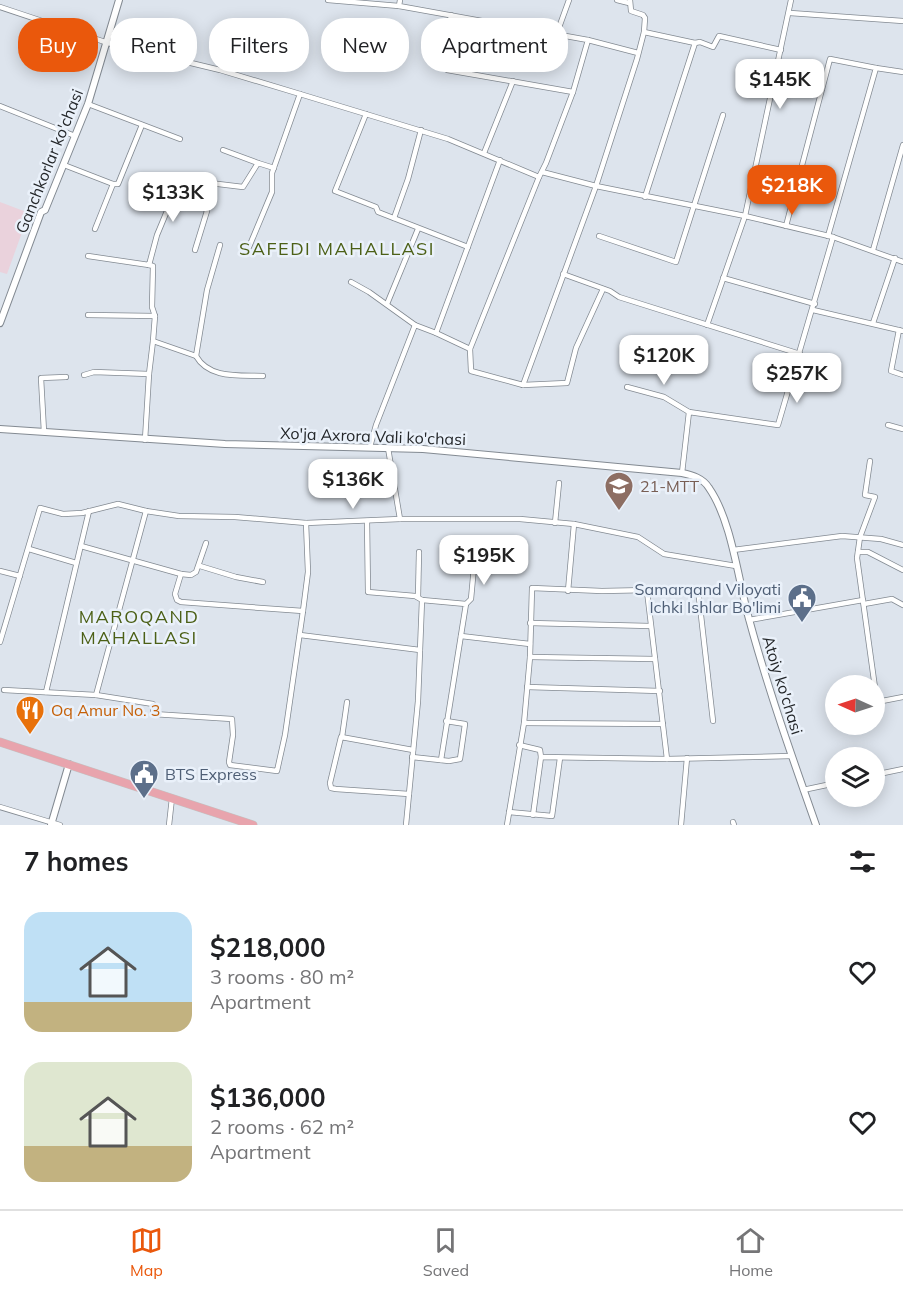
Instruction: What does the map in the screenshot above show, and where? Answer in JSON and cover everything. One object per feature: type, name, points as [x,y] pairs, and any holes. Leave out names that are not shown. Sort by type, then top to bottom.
[{"type":"main road","points":[[0,742],[172,797],[228,821],[253,825]]},
{"type":"street","name":"Ganchkorlar ko'chasi","points":[[0,323],[40,215],[45,210],[88,104],[119,0]]},
{"type":"street","points":[[328,0],[399,3],[469,18]]},
{"type":"street","points":[[562,18],[569,0]]},
{"type":"street","points":[[522,385],[597,186],[644,32],[645,16],[631,10],[630,2],[617,0]]},
{"type":"street","points":[[707,325],[745,216],[791,0]]},
{"type":"street","points":[[0,7],[108,43],[220,70],[421,130],[484,153],[539,177]]},
{"type":"street","points":[[790,13],[903,21]]},
{"type":"street","points":[[451,15],[444,68],[447,70],[573,92]]},
{"type":"street","points":[[644,32],[694,43],[700,42],[713,47],[719,36],[781,50]]},
{"type":"street","points":[[568,35],[638,53]]},
{"type":"street","points":[[588,40],[573,92],[470,349],[471,370],[522,385],[567,383],[576,348],[603,289]]},
{"type":"street","points":[[645,197],[694,43]]},
{"type":"street","points":[[786,226],[830,59],[903,72]]},
{"type":"street","points":[[627,387],[664,398],[689,412],[778,425],[814,307],[876,68]]},
{"type":"street","points":[[775,80],[822,89]]},
{"type":"street","points":[[484,153],[513,81]]},
{"type":"street","points":[[249,248],[272,192],[274,168],[300,94]]},
{"type":"street","points":[[88,104],[180,139]]},
{"type":"street","points":[[0,106],[75,136]]},
{"type":"street","points":[[366,114],[335,191],[376,207],[378,212],[418,229],[468,247]]},
{"type":"street","points":[[599,236],[676,261],[723,115]]},
{"type":"street","points":[[63,165],[115,185],[119,181],[142,125]]},
{"type":"street","points":[[394,218],[408,179],[421,130]]},
{"type":"street","points":[[873,250],[903,145]]},
{"type":"street","points":[[223,150],[274,168]]},
{"type":"street","points":[[435,333],[500,160]]},
{"type":"street","points":[[193,203],[210,183],[245,186],[258,163]]},
{"type":"street","points":[[542,172],[831,237],[903,262]]},
{"type":"street","points":[[95,229],[113,184]]},
{"type":"street","points":[[149,265],[170,200],[204,206],[207,211],[195,250]]},
{"type":"street","points":[[387,304],[418,229]]},
{"type":"street","points":[[220,245],[207,290],[196,356],[200,364],[212,371],[224,374],[263,376]]},
{"type":"street","points":[[88,256],[153,266],[152,307],[155,316],[145,440]]},
{"type":"street","points":[[873,323],[895,258]]},
{"type":"street","points":[[563,274],[619,297],[800,354]]},
{"type":"street","points":[[723,278],[814,307],[901,331],[891,371],[903,375]]},
{"type":"street","points":[[351,282],[387,304],[415,325],[470,349]]},
{"type":"street","points":[[88,315],[155,316]]},
{"type":"street","points":[[370,447],[376,425],[415,325]]},
{"type":"street","points":[[153,341],[196,356]]},
{"type":"street","points":[[84,375],[94,372],[149,374]]},
{"type":"street","points":[[44,432],[41,378],[66,377]]},
{"type":"street","points":[[682,473],[689,412]]},
{"type":"street","points":[[888,425],[903,429]]},
{"type":"street","name":"Xo'ja Axrora Vali ko'chasi","points":[[0,429],[225,444],[431,449],[682,473],[696,477],[710,489],[724,521],[733,550]]},
{"type":"street","points":[[388,448],[400,519]]},
{"type":"street","points":[[870,460],[864,495],[875,497],[860,537],[858,552],[863,602],[877,702],[903,697]]},
{"type":"street","points":[[555,523],[559,483]]},
{"type":"street","points":[[0,642],[40,508],[63,514],[118,504],[146,511],[195,517],[235,517],[306,524],[400,519],[520,519],[574,524],[638,537],[664,554],[735,566]]},
{"type":"street","points":[[46,692],[89,511]]},
{"type":"street","points":[[96,695],[146,511]]},
{"type":"street","points":[[368,521],[367,590],[371,593],[466,604]]},
{"type":"street","points":[[4,690],[96,695],[153,704],[153,714],[232,719],[230,765],[278,771],[308,572],[306,524]]},
{"type":"street","points":[[568,591],[574,524]]},
{"type":"street","points":[[733,550],[842,536],[881,539],[903,545]]},
{"type":"street","points":[[81,546],[191,575],[200,566],[206,543]]},
{"type":"street","points":[[28,549],[76,563]]},
{"type":"street","name":"Atoiy ko'chasi","points":[[733,550],[749,620],[791,756],[816,825]]},
{"type":"street","points":[[406,825],[418,701],[419,552]]},
{"type":"street","points":[[858,552],[868,552],[903,570]]},
{"type":"street","points":[[441,760],[466,604],[471,599],[475,556]]},
{"type":"street","points":[[200,566],[236,577],[263,582]]},
{"type":"street","points":[[0,571],[20,576]]},
{"type":"street","points":[[181,574],[175,594],[177,600],[181,602],[303,611]]},
{"type":"street","points":[[507,825],[524,723],[530,657],[532,588],[568,591],[698,589],[713,721]]},
{"type":"street","points":[[647,591],[667,759]]},
{"type":"street","points":[[749,620],[892,599],[903,605]]},
{"type":"street","points":[[530,623],[650,626]]},
{"type":"street","points":[[300,635],[420,650]]},
{"type":"street","points":[[461,636],[530,644]]},
{"type":"street","points":[[530,657],[655,659]]},
{"type":"street","points":[[527,687],[660,691]]},
{"type":"street","points":[[347,702],[342,737],[330,783],[332,788],[409,794]]},
{"type":"street","points":[[412,757],[460,759],[465,724],[446,721]]},
{"type":"street","points":[[524,723],[663,724]]},
{"type":"street","points":[[342,737],[413,750]]},
{"type":"street","points":[[519,745],[540,750],[533,815]]},
{"type":"street","points":[[541,757],[667,759],[791,756]]},
{"type":"street","points":[[509,812],[552,816],[560,758]]},
{"type":"street","points":[[681,825],[687,758]]},
{"type":"street","points":[[52,824],[69,764]]},
{"type":"street","points":[[885,773],[903,769]]},
{"type":"street","points":[[803,790],[825,785]]},
{"type":"street","points":[[169,825],[172,797]]},
{"type":"street","points":[[0,807],[60,825]]},
{"type":"shaded area","points":[[0,202],[29,213],[7,274],[0,272]]},
{"type":"place","name":"21-MTT","points":[[619,512]]},
{"type":"place","name":"Samarqand Viloyati Ichki Ishlar Bo'limi","points":[[802,624]]},
{"type":"place","name":"Oq Amur No. 3","points":[[30,736]]},
{"type":"place","name":"BTS Express","points":[[144,800]]},
{"type":"district","name":"SAFEDI MAHALLASI","points":[[337,248]]},
{"type":"district","name":"MAROQAND MAHALLASI","points":[[139,626]]}]
